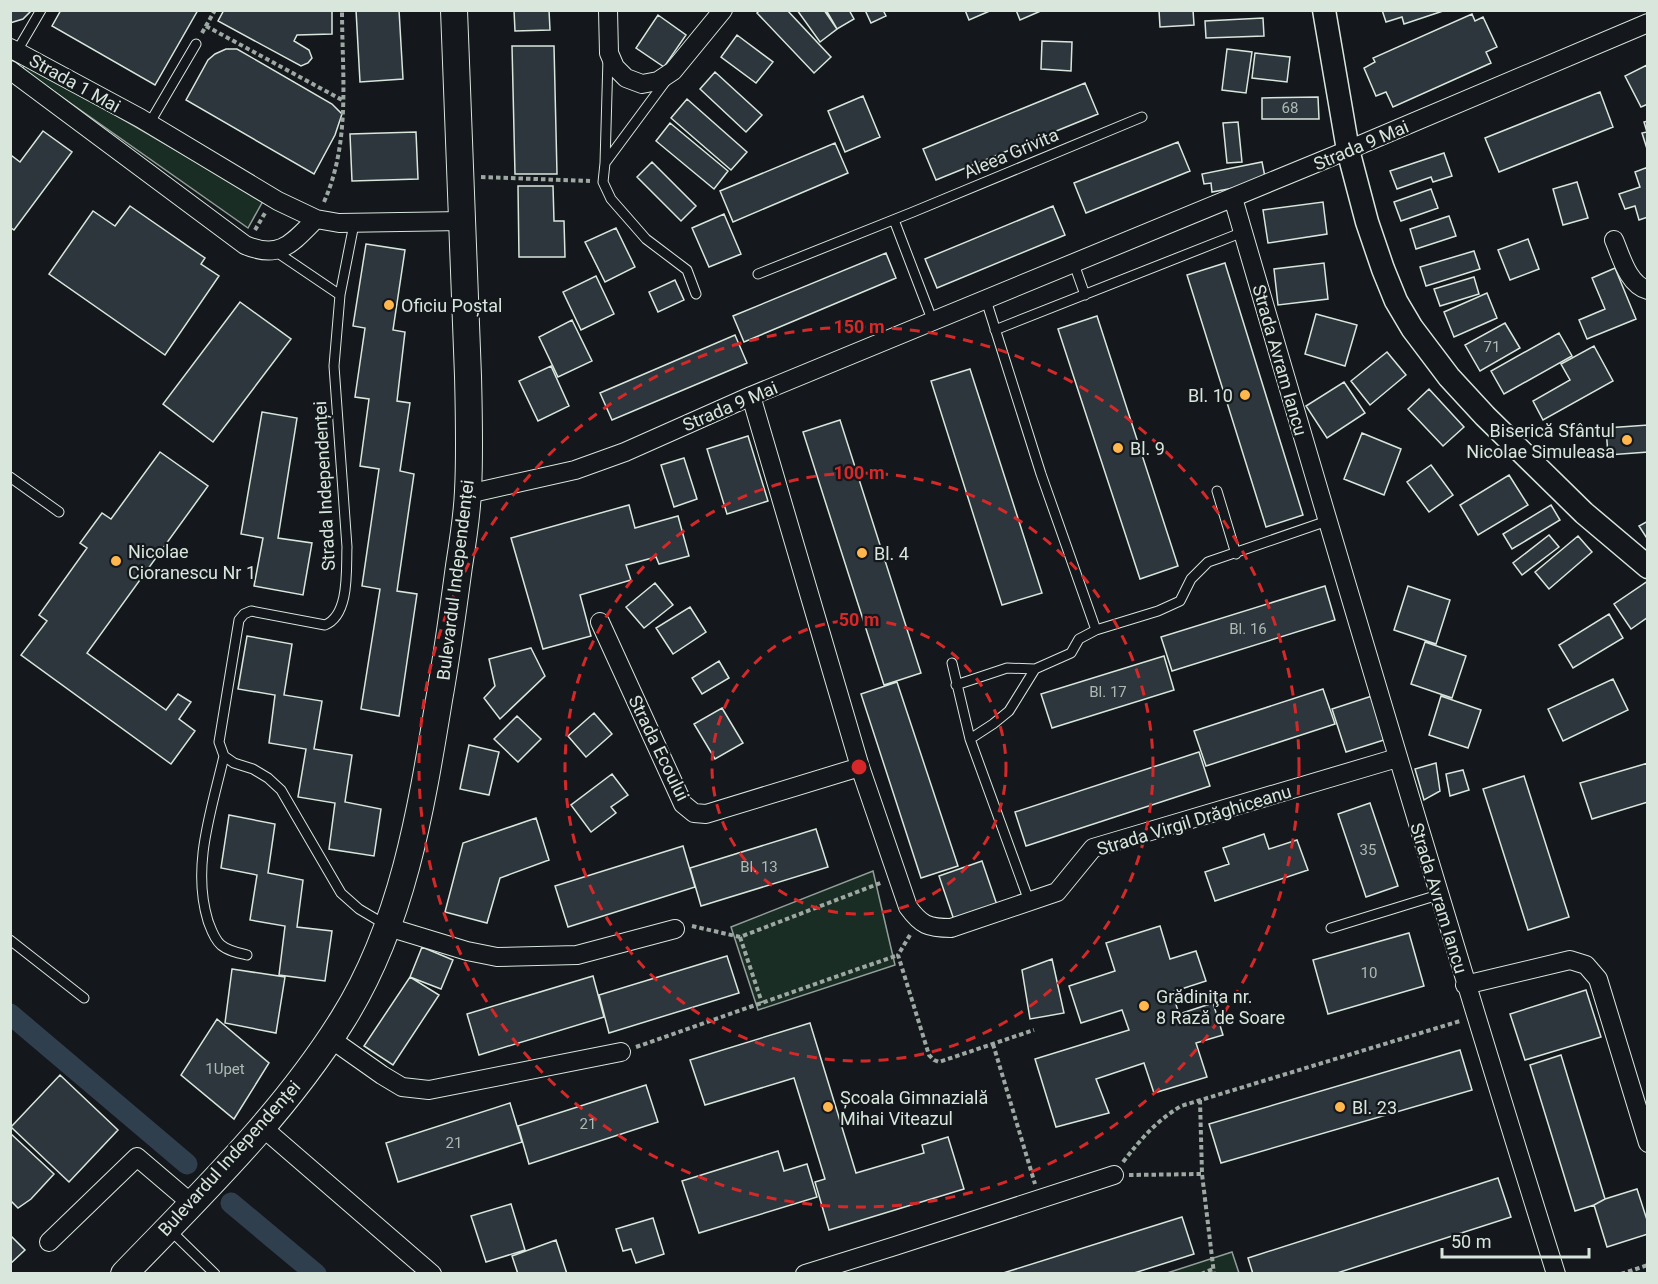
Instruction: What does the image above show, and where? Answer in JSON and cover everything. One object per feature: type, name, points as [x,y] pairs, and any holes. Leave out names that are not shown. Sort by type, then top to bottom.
[{"type":"main road","name":"Bulevardul Independenței","points":[[124,1274],[262,1127],[331,1039],[367,975],[398,898],[423,790],[452,626],[468,494],[470,434],[454,10]]},
{"type":"street","points":[[608,10],[609,53],[615,67],[626,78],[642,84],[658,81],[673,71],[723,10]]},
{"type":"street","points":[[1324,10],[1348,150],[1367,222],[1396,301],[1412,328],[1449,376],[1485,416],[1584,513],[1647,567]]},
{"type":"street","name":"Strada 9 Mai","points":[[468,494],[575,470],[626,452],[751,396],[1233,198],[1647,23]]},
{"type":"street","name":"Strada 1 Mai","points":[[13,53],[145,121],[275,199],[316,219],[339,224],[462,221]]},
{"type":"street","points":[[10,70],[259,249],[284,248],[316,219]]},
{"type":"street","name":"Strada Avram Iancu","points":[[1233,198],[1438,895],[1556,1274]]},
{"type":"street","points":[[1614,240],[1633,281],[1640,288],[1647,290]]},
{"type":"street","points":[[751,396],[860,767],[908,907],[918,921]]},
{"type":"street","name":"Strada Ecoului","points":[[600,622],[683,804],[694,813],[706,814],[860,767]]},
{"type":"street","name":"Strada Virgil Drăghiceanu","points":[[918,921],[934,928],[951,928],[1057,892],[1093,848],[1397,758]]},
{"type":"street","points":[[388,927],[467,951],[497,957],[577,955],[675,929]]},
{"type":"street","points":[[1465,984],[1570,960],[1586,965],[1598,979],[1647,1143]]},
{"type":"street","points":[[331,1039],[402,1087],[429,1090],[621,1053]]},
{"type":"street","points":[[262,1127],[432,1274]]},
{"type":"street","points":[[49,1242],[137,1157],[191,1203]]},
{"type":"street","points":[[805,1274],[1114,1175]]},
{"type":"lane","points":[[13,53],[41,10]]},
{"type":"lane","points":[[145,121],[196,44]]},
{"type":"lane","points":[[609,53],[606,74],[603,182],[611,199],[640,232],[666,256],[687,270],[696,294]]},
{"type":"lane","points":[[605,163],[673,71]]},
{"type":"lane","name":"Aleea Grivita","points":[[758,274],[1142,117]]},
{"type":"lane","points":[[894,220],[933,322]]},
{"type":"lane","name":"Strada Independenței","points":[[224,756],[219,742],[239,620],[251,611],[325,625],[333,622],[339,613],[343,597],[346,547],[334,366],[340,295],[354,224]]},
{"type":"lane","points":[[995,330],[1243,232]]},
{"type":"lane","points":[[259,249],[340,295]]},
{"type":"lane","points":[[1074,264],[1085,295]]},
{"type":"lane","points":[[986,300],[1041,474],[1096,630]]},
{"type":"lane","points":[[10,477],[59,512]]},
{"type":"lane","points":[[1217,491],[1236,554]]},
{"type":"lane","points":[[956,685],[1007,668],[1035,669],[1071,653],[1079,639],[1096,630],[1158,611],[1180,601],[1191,579],[1208,562],[1327,521]]},
{"type":"lane","points":[[952,663],[970,739],[1029,901]]},
{"type":"lane","points":[[970,739],[1009,711],[1035,669]]},
{"type":"lane","points":[[247,955],[227,949],[219,943],[205,911],[201,885],[201,863],[224,756],[268,778],[280,790],[340,893],[359,909],[388,927]]},
{"type":"lane","points":[[1330,928],[1438,895]]},
{"type":"lane","points":[[10,940],[84,998]]},
{"type":"lane","points":[[167,1228],[215,1274]]},
{"type":"path","points":[[196,44],[215,10]]},
{"type":"path","points":[[316,219],[334,179],[342,139],[344,101],[342,10]]},
{"type":"path","points":[[206,26],[344,101]]},
{"type":"path","points":[[481,177],[603,182]]},
{"type":"path","points":[[259,249],[275,199]]},
{"type":"path","points":[[675,929],[695,926],[740,938],[897,876]]},
{"type":"path","points":[[621,1053],[898,955],[918,921]]},
{"type":"path","points":[[740,938],[762,1003]]},
{"type":"path","points":[[898,955],[930,1055],[934,1060],[939,1062],[1034,1030]]},
{"type":"path","points":[[1114,1175],[1146,1132],[1161,1118],[1181,1106],[1475,1016]]},
{"type":"path","points":[[993,1044],[1039,1198]]},
{"type":"path","points":[[1200,1100],[1202,1174],[1214,1271],[1202,1274]]},
{"type":"path","points":[[1114,1175],[1202,1174]]},
{"type":"path","points":[[1621,1274],[1647,1265]]},
{"type":"green space","points":[[26,63],[263,201],[248,228],[22,69]]},
{"type":"green space","points":[[873,871],[895,965],[758,1010],[731,927]]},
{"type":"green space","points":[[1232,1252],[1239,1273],[1167,1273]]},
{"type":"building","points":[[10,10],[32,10],[23,19],[10,23]]},
{"type":"building","points":[[61,10],[198,10],[155,85],[52,26]]},
{"type":"building","points":[[224,10],[332,10],[332,34],[297,35],[294,41],[309,50],[312,58],[301,66],[218,21]]},
{"type":"building","points":[[356,10],[399,10],[403,79],[360,82]]},
{"type":"building","points":[[514,10],[549,10],[550,30],[515,31]]},
{"type":"building","points":[[760,10],[787,10],[831,57],[814,73],[757,13]]},
{"type":"building","points":[[797,10],[824,10],[837,29],[820,42]]},
{"type":"building","points":[[826,10],[849,10],[854,19],[837,29]]},
{"type":"building","points":[[865,10],[883,10],[886,16],[871,23]]},
{"type":"building","points":[[965,10],[992,10],[969,20]]},
{"type":"building","points":[[1016,10],[1043,10],[1020,20]]},
{"type":"building","points":[[1159,10],[1193,10],[1194,25],[1160,27]]},
{"type":"building","points":[[1382,10],[1446,10],[1404,24],[1402,17],[1386,22]]},
{"type":"building","points":[[1472,14],[1475,21],[1483,17],[1497,47],[1486,52],[1491,63],[1393,107],[1386,92],[1376,96],[1364,68],[1375,62],[1373,58]]},
{"type":"building","points":[[658,15],[686,35],[664,67],[636,48]]},
{"type":"building","points":[[1263,18],[1264,36],[1206,38],[1205,21]]},
{"type":"building","points":[[737,35],[773,62],[756,83],[721,57]]},
{"type":"building","points":[[1042,41],[1072,42],[1071,71],[1041,69]]},
{"type":"building","points":[[512,46],[554,46],[557,174],[515,174]]},
{"type":"building","points":[[226,49],[237,49],[332,104],[342,114],[335,135],[314,174],[186,100],[208,60]]},
{"type":"building","points":[[1227,49],[1252,52],[1246,93],[1222,90]]},
{"type":"building","points":[[1255,53],[1290,57],[1287,82],[1252,78]]},
{"type":"building","points":[[1647,65],[1648,104],[1641,107],[1625,76]]},
{"type":"building","points":[[715,72],[762,115],[746,132],[700,89]]},
{"type":"building","points":[[1085,83],[1098,114],[936,180],[923,149]]},
{"type":"building","points":[[1600,92],[1613,127],[1499,172],[1485,138]]},
{"type":"building","points":[[863,96],[880,137],[845,152],[828,111]]},
{"type":"building","points":[[1318,97],[1319,119],[1262,119],[1262,98]]},
{"type":"building","points":[[687,99],[747,152],[731,170],[671,118]]},
{"type":"building","points":[[1648,121],[1648,152],[1642,133],[1647,132],[1644,122]]},
{"type":"building","points":[[1238,122],[1242,162],[1227,163],[1223,123]]},
{"type":"building","points":[[670,123],[728,171],[714,189],[656,141]]},
{"type":"building","points":[[43,131],[72,152],[14,230],[10,227],[10,158],[12,156],[20,162]]},
{"type":"building","points":[[416,132],[418,179],[352,181],[350,134]]},
{"type":"building","points":[[1178,142],[1190,171],[1086,213],[1074,183]]},
{"type":"building","points":[[835,143],[848,173],[733,222],[720,191]]},
{"type":"building","points":[[1444,153],[1452,176],[1433,182],[1431,177],[1397,189],[1390,171]]},
{"type":"building","points":[[652,162],[696,206],[681,221],[637,177]]},
{"type":"building","points":[[1262,162],[1266,182],[1212,192],[1211,183],[1204,184],[1202,174]]},
{"type":"building","points":[[1648,167],[1648,217],[1639,220],[1635,206],[1625,209],[1619,194],[1640,187],[1635,172]]},
{"type":"building","points":[[1577,182],[1588,218],[1563,225],[1553,189]]},
{"type":"building","points":[[518,186],[553,186],[554,221],[564,221],[565,257],[519,257]]},
{"type":"building","points":[[1431,189],[1438,208],[1401,221],[1394,202]]},
{"type":"building","points":[[1323,202],[1327,234],[1268,243],[1263,210]]},
{"type":"building","points":[[130,206],[205,258],[201,264],[219,276],[165,355],[49,274],[93,211],[115,226]]},
{"type":"building","points":[[1053,206],[1065,235],[937,288],[925,259]]},
{"type":"building","points":[[724,214],[741,254],[709,267],[692,228]]},
{"type":"building","points":[[1449,216],[1456,236],[1416,249],[1410,229]]},
{"type":"building","points":[[616,228],[635,267],[605,282],[585,242]]},
{"type":"building","points":[[1528,239],[1539,269],[1510,280],[1498,250]]},
{"type":"building","points":[[366,244],[405,250],[393,330],[405,332],[397,401],[410,403],[400,471],[414,474],[397,591],[417,594],[399,716],[361,709],[380,589],[362,586],[379,469],[360,466],[369,399],[355,397],[365,328],[353,326]]},
{"type":"building","points":[[1474,251],[1480,269],[1426,286],[1420,267]]},
{"type":"building","points":[[886,253],[896,278],[744,342],[733,316]]},
{"type":"building","name":"Bl. 10","points":[[1225,263],[1303,515],[1266,527],[1187,275]]},
{"type":"building","points":[[1324,263],[1328,299],[1278,305],[1274,269]]},
{"type":"building","points":[[1615,268],[1636,319],[1587,339],[1579,320],[1605,309],[1592,278]]},
{"type":"building","points":[[596,276],[614,314],[581,330],[563,292]]},
{"type":"building","points":[[1474,277],[1479,294],[1440,306],[1434,289]]},
{"type":"building","points":[[675,280],[684,300],[658,312],[649,292]]},
{"type":"building","points":[[1487,293],[1497,318],[1454,337],[1444,312]]},
{"type":"building","points":[[240,302],[291,339],[213,442],[163,404]]},
{"type":"building","points":[[1316,314],[1357,325],[1345,366],[1305,354]]},
{"type":"building","name":"Bl. 9","points":[[1097,316],[1178,566],[1140,579],[1058,329]]},
{"type":"building","points":[[572,320],[592,361],[558,377],[539,337]]},
{"type":"building","points":[[1505,323],[1520,348],[1480,371],[1465,345]]},
{"type":"building","points":[[1559,333],[1572,356],[1504,394],[1491,371]]},
{"type":"building","points":[[735,335],[747,363],[612,420],[600,393]]},
{"type":"building","points":[[1594,346],[1613,381],[1543,420],[1533,401],[1570,380],[1561,364]]},
{"type":"building","points":[[1387,352],[1406,375],[1370,405],[1351,381]]},
{"type":"building","points":[[551,366],[569,406],[538,421],[519,381]]},
{"type":"building","points":[[970,369],[1042,593],[1002,605],[931,381]]},
{"type":"building","points":[[1344,382],[1365,413],[1327,438],[1306,406]]},
{"type":"building","points":[[1429,389],[1464,427],[1443,446],[1408,409]]},
{"type":"building","points":[[262,412],[297,418],[278,538],[312,543],[303,595],[254,586],[263,538],[241,534]]},
{"type":"building","name":"Bl. 4","points":[[840,420],[921,673],[884,685],[803,432]]},
{"type":"building","name":"Biserică Sfântul Nicolae Simuleasa","points":[[1648,425],[1648,452],[1608,455],[1606,428]]},
{"type":"building","points":[[1362,433],[1401,449],[1384,495],[1344,479]]},
{"type":"building","points":[[748,436],[768,501],[727,514],[707,449]]},
{"type":"building","points":[[160,452],[208,486],[87,653],[166,710],[178,694],[191,702],[179,719],[195,731],[171,764],[21,655],[47,621],[39,615],[87,548],[80,543],[102,513],[111,519]]},
{"type":"building","points":[[684,458],[697,499],[674,507],[661,465]]},
{"type":"building","points":[[1431,465],[1453,495],[1429,512],[1407,482]]},
{"type":"building","points":[[1509,475],[1528,505],[1478,535],[1460,505]]},
{"type":"building","points":[[629,505],[635,528],[678,516],[689,556],[659,564],[656,557],[626,565],[631,580],[580,595],[591,636],[543,649],[511,538]]},
{"type":"building","points":[[1551,505],[1560,520],[1512,549],[1503,534]]},
{"type":"building","points":[[1648,521],[1648,540],[1639,526]]},
{"type":"building","points":[[1549,535],[1559,547],[1522,575],[1513,563]]},
{"type":"building","points":[[1578,536],[1592,552],[1549,589],[1535,572]]},
{"type":"building","points":[[1648,581],[1648,617],[1631,629],[1614,604]]},
{"type":"building","points":[[655,583],[673,605],[644,628],[626,607]]},
{"type":"building","points":[[1325,586],[1335,620],[1172,671],[1161,637]]},
{"type":"building","points":[[1408,586],[1450,600],[1436,644],[1394,630]]},
{"type":"building","points":[[690,607],[706,632],[673,654],[656,628]]},
{"type":"building","points":[[1609,614],[1623,638],[1573,668],[1559,645]]},
{"type":"building","points":[[247,636],[292,644],[284,695],[322,701],[314,749],[352,755],[345,802],[381,809],[374,856],[329,849],[335,803],[298,797],[306,749],[269,743],[275,695],[238,689]]},
{"type":"building","points":[[1425,642],[1466,656],[1452,698],[1411,684]]},
{"type":"building","points":[[531,648],[545,676],[500,719],[484,698],[495,686],[489,659]]},
{"type":"building","points":[[1164,656],[1174,690],[1052,728],[1041,694]]},
{"type":"building","points":[[719,661],[729,678],[702,694],[692,678]]},
{"type":"building","points":[[1613,679],[1628,710],[1563,741],[1548,709]]},
{"type":"building","points":[[897,682],[958,866],[921,878],[861,694]]},
{"type":"building","points":[[1323,689],[1335,724],[1206,766],[1194,731]]},
{"type":"building","points":[[1372,696],[1387,739],[1346,752],[1332,709]]},
{"type":"building","points":[[1441,696],[1481,710],[1468,748],[1429,735]]},
{"type":"building","points":[[722,708],[743,743],[715,759],[694,724]]},
{"type":"building","points":[[594,713],[612,734],[586,757],[568,736]]},
{"type":"building","points":[[517,716],[541,739],[518,762],[494,739]]},
{"type":"building","points":[[469,745],[499,752],[489,795],[460,789]]},
{"type":"building","points":[[1199,752],[1210,786],[1026,846],[1015,812]]},
{"type":"building","points":[[1436,763],[1440,791],[1424,800],[1415,769]]},
{"type":"building","points":[[1648,763],[1648,802],[1592,819],[1580,783]]},
{"type":"building","points":[[1463,770],[1469,790],[1450,796],[1446,774]]},
{"type":"building","points":[[612,774],[628,795],[611,807],[616,813],[591,832],[571,805]]},
{"type":"building","points":[[1524,776],[1569,917],[1528,930],[1483,789]]},
{"type":"building","points":[[1370,803],[1398,886],[1366,897],[1338,814]]},
{"type":"building","points":[[229,815],[275,824],[268,873],[303,880],[297,927],[332,931],[325,981],[279,975],[285,926],[250,920],[257,875],[221,868]]},
{"type":"building","points":[[536,818],[549,860],[500,878],[487,923],[445,912],[463,843]]},
{"type":"building","points":[[816,829],[828,867],[701,906],[690,868]]},
{"type":"building","points":[[1264,834],[1269,849],[1297,840],[1308,870],[1215,901],[1205,872],[1229,864],[1223,848]]},
{"type":"building","points":[[683,846],[695,887],[568,927],[555,886]]},
{"type":"building","points":[[982,861],[997,905],[954,920],[939,876]]},
{"type":"building","points":[[1160,926],[1170,959],[1196,951],[1206,981],[1172,992],[1179,1014],[1213,1003],[1223,1035],[1196,1043],[1207,1077],[1154,1093],[1144,1063],[1096,1079],[1109,1113],[1056,1127],[1035,1059],[1129,1030],[1122,1010],[1081,1023],[1069,986],[1115,971],[1106,943]]},
{"type":"building","points":[[1409,933],[1424,986],[1328,1014],[1313,960]]},
{"type":"building","points":[[422,947],[453,960],[441,989],[410,977]]},
{"type":"building","points":[[727,956],[739,993],[609,1033],[599,995]]},
{"type":"building","points":[[1052,959],[1064,1013],[1030,1019],[1022,970]]},
{"type":"building","points":[[232,969],[285,977],[276,1033],[225,1023]]},
{"type":"building","points":[[593,976],[604,1017],[479,1055],[467,1014]]},
{"type":"building","points":[[410,977],[439,995],[393,1065],[364,1046]]},
{"type":"building","points":[[1586,990],[1601,1037],[1525,1060],[1510,1014]]},
{"type":"building","points":[[217,1019],[269,1063],[234,1119],[181,1075]]},
{"type":"building","points":[[810,1023],[856,1173],[924,1153],[922,1145],[948,1137],[964,1189],[829,1230],[815,1182],[825,1179],[794,1078],[705,1105],[690,1060]]},
{"type":"building","name":"Bl. 23","points":[[1460,1050],[1472,1090],[1221,1163],[1209,1124]]},
{"type":"building","points":[[1561,1055],[1605,1199],[1575,1211],[1530,1065]]},
{"type":"building","points":[[60,1075],[118,1130],[69,1182],[11,1127]]},
{"type":"building","points":[[646,1085],[658,1122],[529,1164],[518,1126]]},
{"type":"building","points":[[510,1103],[522,1142],[398,1182],[386,1143]]},
{"type":"building","points":[[10,1133],[54,1174],[31,1199],[18,1208],[10,1200]]},
{"type":"building","points":[[778,1151],[784,1171],[807,1164],[817,1197],[699,1233],[682,1181]]},
{"type":"building","points":[[1498,1178],[1511,1217],[1334,1274],[1253,1274],[1248,1258]]},
{"type":"building","points":[[1637,1189],[1648,1223],[1648,1234],[1607,1247],[1594,1205]]},
{"type":"building","points":[[511,1204],[525,1250],[486,1262],[471,1216]]},
{"type":"building","points":[[1182,1217],[1194,1254],[1131,1274],[1000,1274]]},
{"type":"building","points":[[653,1218],[664,1254],[636,1263],[631,1249],[623,1251],[616,1229]]},
{"type":"building","points":[[10,1235],[25,1250],[10,1264]]},
{"type":"building","points":[[556,1240],[567,1274],[518,1274],[512,1256]]},
{"type":"waterway","points":[[10,1014],[187,1164]]},
{"type":"waterway","points":[[231,1203],[316,1274]]},
{"type":"place","name":"Oficiu Poștal","points":[[389,305]]},
{"type":"place","name":"Bl. 10","points":[[1245,395]]},
{"type":"place","name":"Biserică Sfântul Nicolae Simuleasa","points":[[1627,440]]},
{"type":"place","name":"Bl. 9","points":[[1118,448]]},
{"type":"place","name":"Bl. 4","points":[[862,553]]},
{"type":"place","name":"Nicolae Cioranescu Nr 1","points":[[116,561]]},
{"type":"place","name":"Grădiniţa nr. 8 Rază de Soare","points":[[1144,1006]]},
{"type":"place","name":"Școala Gimnazială Mihai Viteazul","points":[[828,1107]]},
{"type":"place","name":"Bl. 23","points":[[1340,1107]]}]
